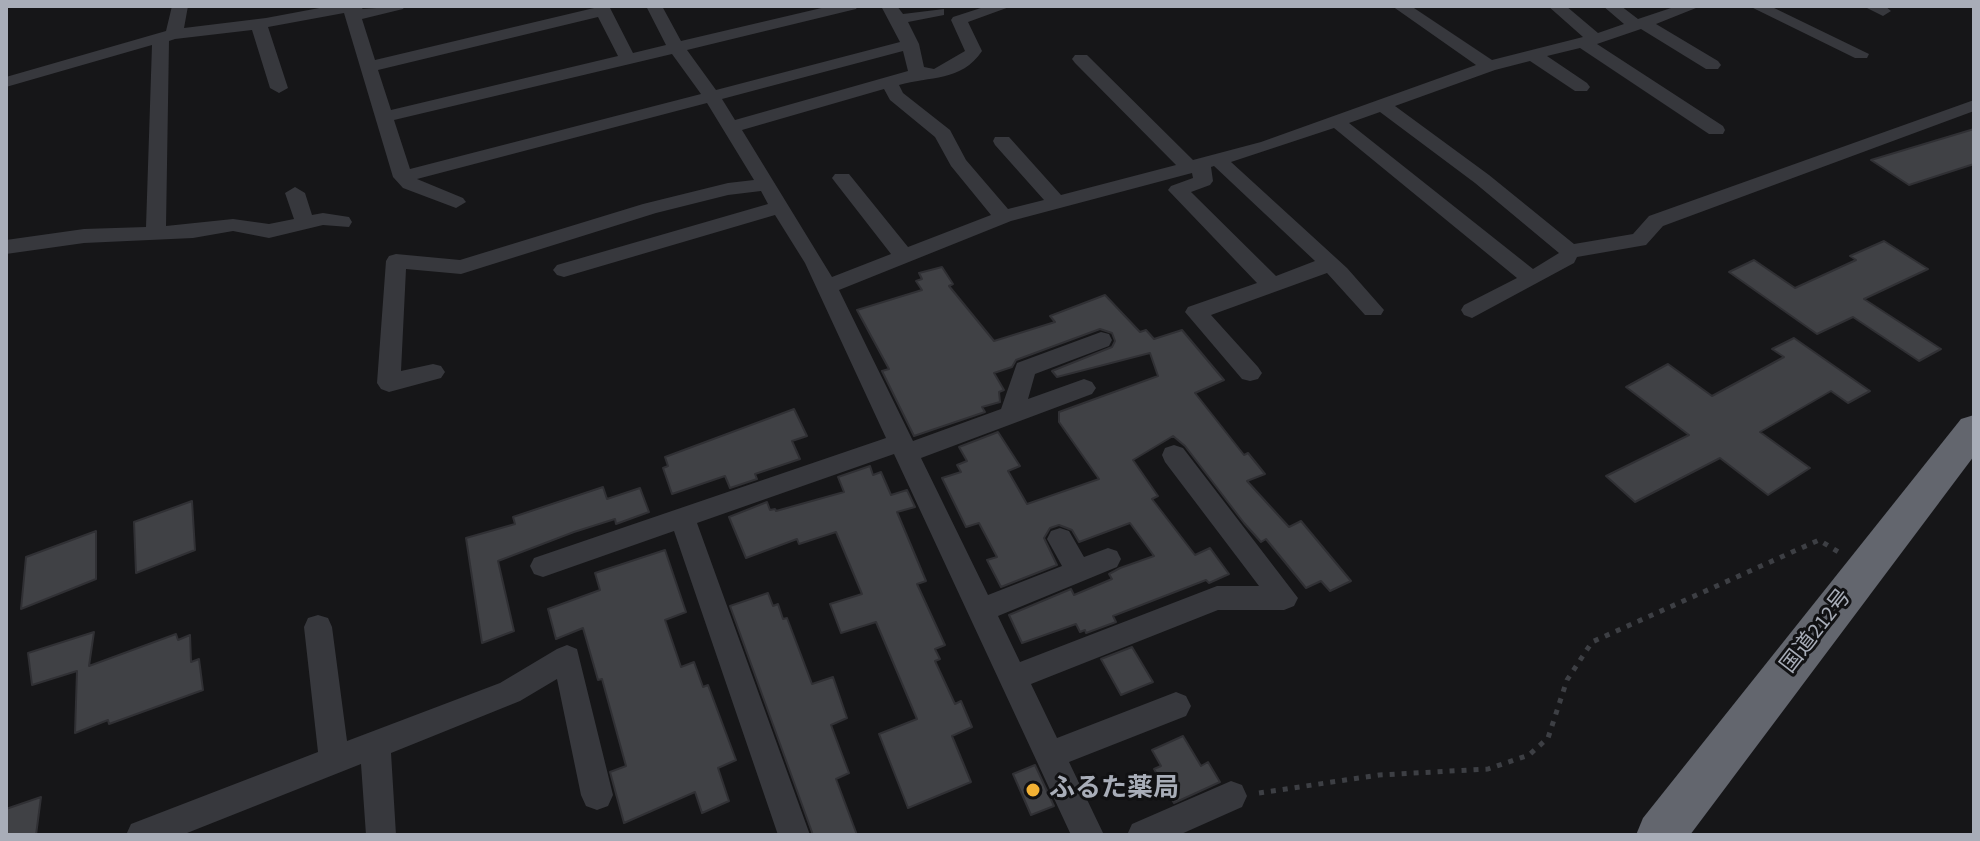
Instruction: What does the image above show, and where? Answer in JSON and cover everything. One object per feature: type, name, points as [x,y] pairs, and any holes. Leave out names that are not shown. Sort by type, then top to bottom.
[{"type":"highway","name":"国道212号","points":[[1660,835],[1974,429]]},
{"type":"street","points":[[156,232],[168,36],[180,6]]},
{"type":"street","points":[[7,85],[168,36],[259,24],[285,13],[397,6]]},
{"type":"street","points":[[654,6],[676,47],[712,97],[815,263],[1088,835]]},
{"type":"street","points":[[386,117],[850,6]]},
{"type":"street","points":[[916,70],[936,75],[969,58],[974,51],[959,20],[1004,6]]},
{"type":"street","points":[[1400,6],[1489,66]]},
{"type":"street","points":[[1556,6],[1589,40],[1716,130]]},
{"type":"street","points":[[1611,6],[1648,18],[1712,65]]},
{"type":"street","points":[[827,287],[1004,217],[1203,164],[1336,121],[1489,66],[1589,40],[1648,18],[1693,6]]},
{"type":"street","points":[[1757,6],[1861,54]]},
{"type":"street","points":[[369,67],[602,8],[627,58]]},
{"type":"street","points":[[353,10],[403,177],[423,190],[456,202]]},
{"type":"street","points":[[731,127],[917,74],[911,44],[894,13],[938,12]]},
{"type":"street","points":[[259,24],[279,88]]},
{"type":"street","points":[[403,177],[911,44]]},
{"type":"street","points":[[1533,55],[1581,87]]},
{"type":"street","points":[[1081,59],[1203,164],[1329,264],[1373,310]]},
{"type":"street","points":[[889,82],[896,96],[943,134],[958,162],[1004,217]]},
{"type":"street","points":[[1382,105],[1482,179],[1562,247],[1573,251],[1639,240],[1656,221],[1974,105]]},
{"type":"street","points":[[1336,121],[1532,279]]},
{"type":"street","points":[[1002,141],[1057,203]]},
{"type":"street","points":[[1203,164],[1203,181],[1178,190],[1272,285]]},
{"type":"street","points":[[842,178],[904,257]]},
{"type":"street","points":[[433,372],[389,383],[396,261],[461,267],[656,206],[728,189],[772,196]]},
{"type":"street","points":[[295,193],[305,223]]},
{"type":"street","points":[[564,270],[673,238],[772,196]]},
{"type":"street","points":[[656,206],[673,238]]},
{"type":"street","points":[[6,247],[84,236],[233,225],[269,231],[323,219],[342,222]]},
{"type":"street","points":[[1472,310],[1567,258]]},
{"type":"street","points":[[1250,373],[1196,312],[1329,264]]},
{"type":"street","points":[[1011,415],[1025,369],[1101,340]]},
{"type":"street","points":[[543,566],[682,517],[1011,415],[1084,388]]},
{"type":"street","points":[[1014,678],[1217,598],[1284,598],[1174,455]]},
{"type":"street","points":[[682,517],[794,835]]},
{"type":"street","points":[[1060,539],[1078,570]]},
{"type":"street","points":[[981,610],[1108,559]]},
{"type":"street","points":[[318,627],[334,760]]},
{"type":"street","points":[[142,835],[510,692],[567,658],[597,795]]},
{"type":"street","points":[[1050,755],[1176,706]]},
{"type":"street","points":[[375,744],[381,832]]},
{"type":"street","points":[[1143,835],[1231,796]]},
{"type":"path","points":[[1231,796],[1379,775],[1488,769],[1529,755],[1548,738],[1567,680],[1592,642],[1819,540],[1866,569]]},
{"type":"building","points":[[1974,129],[1974,164],[1909,185],[1871,160]]},
{"type":"building","points":[[1884,241],[1928,269],[1864,299],[1941,349],[1919,361],[1853,317],[1817,334],[1729,272],[1754,260],[1795,288],[1856,260],[1850,256]]},
{"type":"building","points":[[942,267],[953,284],[949,286],[994,341],[1055,322],[1050,316],[1105,295],[1140,332],[1146,330],[1154,339],[1182,330],[1224,380],[1195,393],[1244,455],[1248,453],[1265,474],[1247,481],[1289,527],[1301,521],[1351,581],[1330,591],[1321,581],[1306,588],[1266,539],[1261,542],[1244,523],[1185,446],[1173,436],[1133,460],[1158,496],[1152,499],[1195,555],[1210,548],[1229,574],[1113,616],[1116,622],[1086,633],[1085,630],[1080,632],[1076,624],[1022,643],[1009,615],[1071,589],[1074,595],[1112,579],[1109,574],[1120,568],[1154,556],[1130,523],[1079,542],[1072,530],[1059,525],[1050,528],[1044,538],[1057,565],[1001,587],[987,560],[997,557],[979,523],[966,527],[942,478],[961,472],[957,465],[967,461],[959,447],[998,432],[1020,466],[1008,471],[1027,504],[1099,479],[1059,422],[1059,412],[1158,376],[1150,353],[1057,377],[1052,371],[1112,347],[1115,341],[1112,333],[1100,329],[1016,360],[1012,367],[994,373],[1004,390],[999,392],[1000,402],[982,407],[985,412],[914,436],[882,371],[889,369],[857,310],[922,290],[916,281],[922,279],[919,273]]},
{"type":"building","points":[[1794,338],[1870,391],[1848,403],[1831,391],[1760,432],[1810,468],[1768,495],[1720,458],[1635,502],[1606,476],[1689,435],[1626,387],[1668,364],[1712,396],[1784,357],[1772,349]]},
{"type":"building","points":[[794,409],[807,436],[792,441],[800,459],[755,474],[757,479],[730,488],[725,476],[672,494],[663,468],[668,466],[665,457]]},
{"type":"building","points":[[870,466],[873,475],[881,472],[891,495],[907,490],[915,507],[897,512],[926,581],[917,584],[945,645],[935,649],[940,659],[935,661],[955,704],[961,701],[972,727],[952,736],[971,782],[908,808],[879,734],[917,719],[876,622],[841,633],[830,604],[862,594],[836,532],[799,544],[797,539],[746,558],[729,517],[767,502],[770,510],[776,511],[844,492],[838,477]]},
{"type":"building","points":[[603,487],[607,499],[640,488],[649,512],[616,524],[615,519],[574,532],[498,561],[514,631],[482,643],[466,538],[515,524],[513,517]]},
{"type":"building","points":[[192,501],[195,550],[136,573],[134,522]]},
{"type":"building","points":[[96,531],[96,579],[21,609],[26,557]]},
{"type":"building","points":[[665,550],[686,612],[665,620],[681,667],[694,662],[703,687],[708,685],[736,760],[718,768],[729,801],[702,813],[695,792],[624,823],[610,772],[626,766],[602,679],[598,680],[583,628],[556,639],[548,609],[600,590],[595,573]]},
{"type":"building","points":[[768,593],[773,606],[778,604],[783,619],[787,618],[812,684],[833,677],[847,718],[831,725],[849,773],[836,779],[857,835],[813,835],[730,606]]},
{"type":"building","points":[[94,632],[89,666],[176,634],[178,640],[190,635],[191,662],[199,659],[203,690],[75,733],[77,671],[32,685],[28,653]]},
{"type":"building","points":[[1132,647],[1153,682],[1121,695],[1101,659]]},
{"type":"building","points":[[1183,736],[1201,766],[1208,762],[1220,782],[1174,803],[1154,769],[1161,766],[1152,750]]},
{"type":"building","name":"ふるた薬局","points":[[1035,765],[1054,806],[1031,815],[1013,774]]},
{"type":"building","points":[[41,797],[36,835],[6,835],[6,809]]},
{"type":"place","name":"ふるた薬局","points":[[1033,790]]}]
